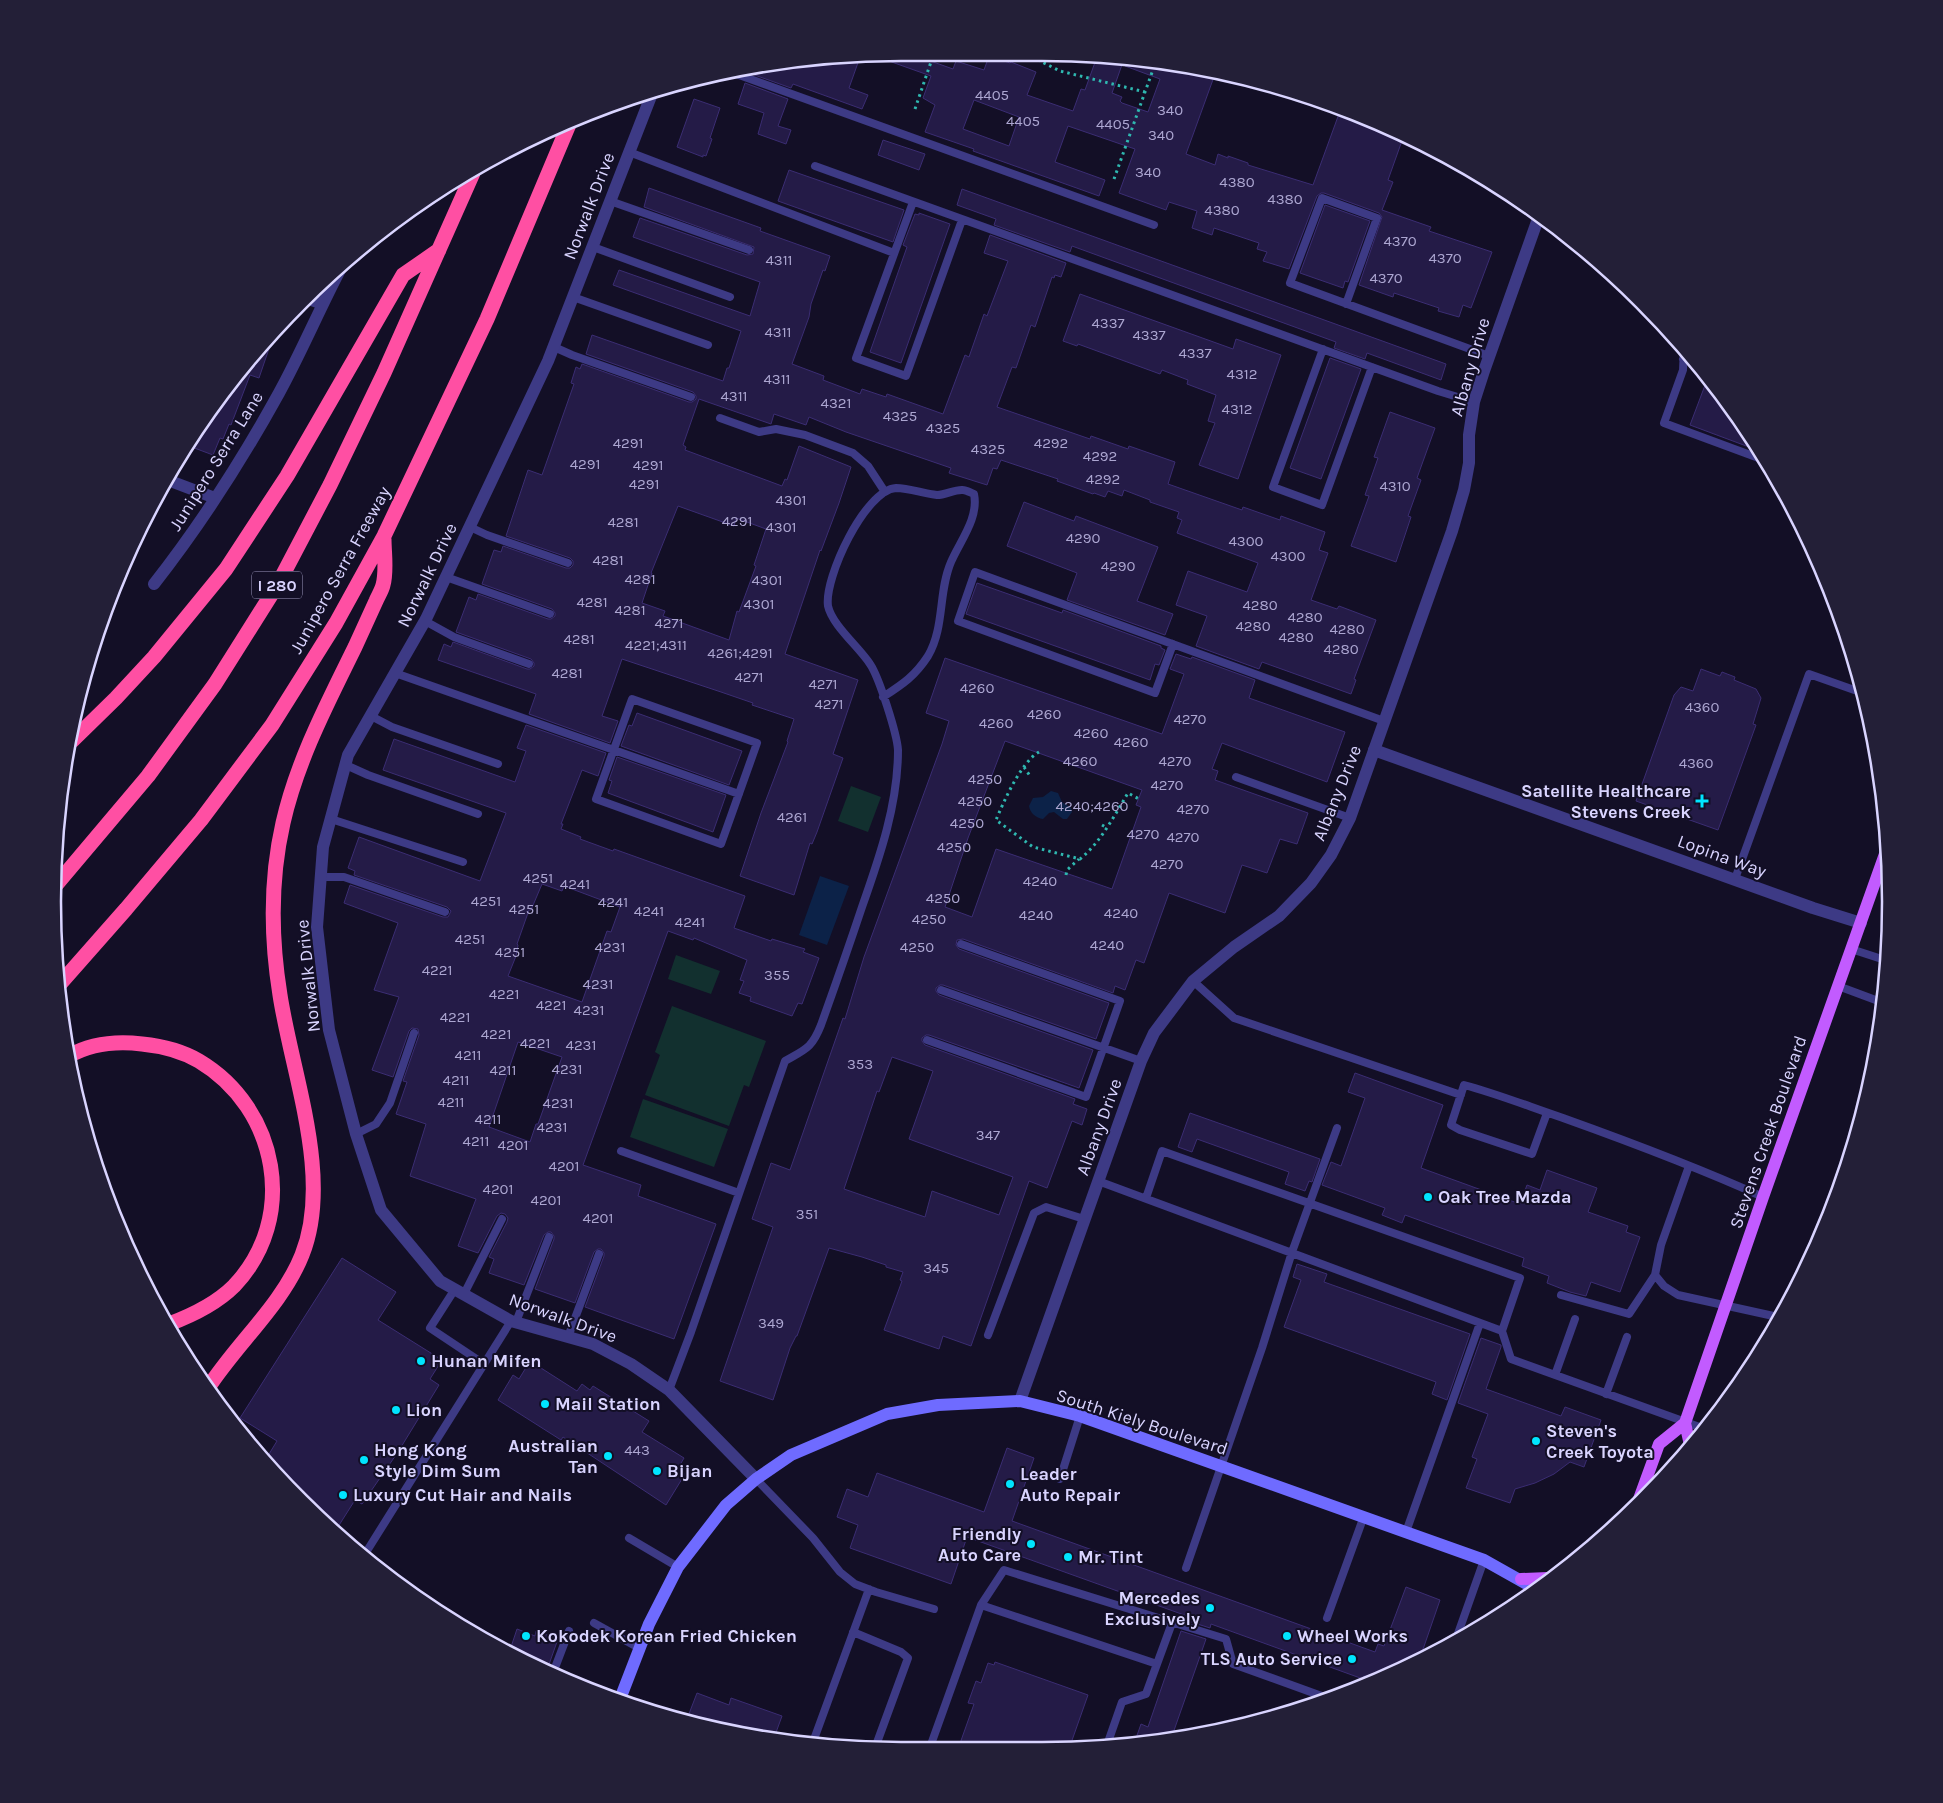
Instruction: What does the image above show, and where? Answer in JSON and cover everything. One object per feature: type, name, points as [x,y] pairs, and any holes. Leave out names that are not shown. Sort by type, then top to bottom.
[{"type":"highway","name":"Junipero Serra Freeway","points":[[65,978],[201,820],[272,725],[336,623],[384,536],[487,319],[566,131]]},
{"type":"highway","name":"I 280","points":[[62,878],[148,776],[215,684],[278,584],[334,476],[384,373],[471,180]]},
{"type":"highway","points":[[78,736],[154,658],[226,569],[287,476],[403,275],[441,249]]},
{"type":"highway","points":[[213,1382],[283,1290],[302,1254],[311,1226],[314,1197],[312,1163],[280,996],[275,958],[272,924],[276,870],[283,824],[300,763],[384,584],[384,536]]},
{"type":"highway","points":[[75,1053],[93,1046],[113,1043],[134,1043],[158,1046],[198,1060],[234,1088],[259,1126],[267,1147],[272,1171],[273,1196],[264,1236],[249,1266],[234,1286],[214,1302],[194,1314],[174,1322]]},
{"type":"main road","name":"Stevens Creek Boulevard","points":[[1685,1423],[1881,866]]},
{"type":"main road","name":"South Kiely Boulevard","points":[[622,1694],[661,1597],[678,1567],[726,1505],[756,1479],[792,1455],[887,1414],[938,1405],[1020,1401],[1080,1416],[1484,1560],[1529,1585]]},
{"type":"main road","points":[[1643,1488],[1660,1444],[1685,1423],[1688,1437]]},
{"type":"main road","points":[[1521,1579],[1538,1578]]},
{"type":"street","name":"Norwalk Drive","points":[[649,100],[554,347],[425,621],[348,755],[324,847],[317,927],[330,1030],[356,1134],[381,1210],[440,1281],[514,1322],[593,1344],[631,1364],[669,1390],[756,1479]]},
{"type":"street","name":"Albany Drive","points":[[1020,1401],[1141,1061],[1154,1033],[1193,981],[1234,946],[1279,916],[1311,883],[1331,855],[1350,818],[1455,523],[1469,463],[1469,435],[1474,402],[1536,223]]},
{"type":"street","name":"Junipero Serra Lane","points":[[154,584],[190,538],[236,468],[280,392],[334,282]]},
{"type":"street","points":[[314,301],[323,304]]},
{"type":"street","points":[[173,482],[215,498]]},
{"type":"street","name":"Lopina Way","points":[[1374,750],[1813,908],[1861,923]]},
{"type":"lane","points":[[743,76],[1154,225]]},
{"type":"lane","points":[[629,152],[894,253]]},
{"type":"lane","points":[[815,166],[1323,350],[1474,402]]},
{"type":"lane","points":[[1346,304],[1377,218],[1322,198],[1290,284],[1489,356]]},
{"type":"lane","points":[[610,200],[748,250]]},
{"type":"lane","points":[[912,202],[856,358],[906,376],[962,220]]},
{"type":"lane","points":[[593,247],[730,297]]},
{"type":"lane","points":[[573,297],[708,345]]},
{"type":"lane","points":[[554,347],[691,397]]},
{"type":"lane","points":[[1323,350],[1272,487],[1322,505],[1372,367]]},
{"type":"lane","points":[[1683,359],[1683,370],[1664,423],[1753,456]]},
{"type":"lane","points":[[720,418],[759,432],[776,429],[806,434],[853,453],[868,466],[885,492]]},
{"type":"lane","points":[[669,1390],[785,1061],[807,1048],[815,1040],[882,851],[890,818],[898,748],[877,678],[870,664],[832,616],[828,606],[828,592],[832,573],[856,525],[873,500],[885,492],[896,488],[945,495],[963,490],[974,494],[973,516],[950,563],[945,579],[942,607],[934,642],[929,654],[912,678],[883,697]]},
{"type":"lane","points":[[470,526],[487,535],[568,563]]},
{"type":"lane","points":[[1173,644],[1155,693],[958,620],[975,572],[1173,644],[1384,721]]},
{"type":"lane","points":[[446,577],[550,614]]},
{"type":"lane","points":[[425,621],[454,637],[529,664]]},
{"type":"lane","points":[[396,673],[739,794]]},
{"type":"lane","points":[[1735,879],[1809,674],[1854,690]]},
{"type":"lane","points":[[632,699],[757,743],[721,844],[596,799],[614,751],[632,699]]},
{"type":"lane","points":[[371,716],[392,726],[498,764]]},
{"type":"lane","points":[[346,765],[368,776],[478,814]]},
{"type":"lane","points":[[1236,776],[1350,818]]},
{"type":"lane","points":[[331,819],[463,862]]},
{"type":"lane","points":[[321,877],[344,877],[445,912]]},
{"type":"lane","points":[[927,1040],[1086,1097],[1120,1001],[961,944]]},
{"type":"lane","points":[[1851,949],[1880,958]]},
{"type":"lane","points":[[1193,981],[1234,1018],[1461,1095]]},
{"type":"lane","points":[[1838,986],[1876,1000]]},
{"type":"lane","points":[[941,990],[1141,1061]]},
{"type":"lane","points":[[356,1134],[376,1124],[390,1103],[414,1033]]},
{"type":"lane","points":[[1547,1113],[1532,1154],[1453,1127],[1451,1124],[1464,1085],[1547,1113],[1614,1136],[1763,1197]]},
{"type":"lane","points":[[1186,1568],[1262,1348],[1292,1252],[1337,1128]]},
{"type":"lane","points":[[621,1151],[739,1193]]},
{"type":"lane","points":[[1146,1198],[1162,1151],[1520,1278],[1502,1331],[1511,1359],[1697,1427]]},
{"type":"lane","points":[[1561,1296],[1629,1314],[1655,1275],[1660,1245],[1689,1166]]},
{"type":"lane","points":[[1098,1181],[1502,1331]]},
{"type":"lane","points":[[988,1335],[1034,1213],[1046,1207],[1084,1219]]},
{"type":"lane","points":[[484,1364],[430,1328],[460,1291],[502,1219]]},
{"type":"lane","points":[[367,1549],[484,1364],[514,1322],[549,1236]]},
{"type":"lane","points":[[568,1337],[599,1254]]},
{"type":"lane","points":[[1655,1275],[1664,1286],[1678,1295],[1772,1316]]},
{"type":"lane","points":[[1555,1375],[1575,1319]]},
{"type":"lane","points":[[1406,1532],[1480,1323]]},
{"type":"lane","points":[[1606,1394],[1627,1336]]},
{"type":"lane","points":[[1060,1479],[1080,1416]]},
{"type":"lane","points":[[756,1479],[813,1538],[840,1572],[855,1584],[934,1609]]},
{"type":"lane","points":[[1327,1618],[1364,1516]]},
{"type":"lane","points":[[629,1538],[678,1567]]},
{"type":"lane","points":[[1459,1631],[1484,1560]]},
{"type":"lane","points":[[932,1742],[981,1606],[1004,1570],[1226,1639],[1233,1664],[1319,1694]]},
{"type":"lane","points":[[815,1737],[868,1589]]},
{"type":"lane","points":[[981,1606],[1157,1664]]},
{"type":"lane","points":[[594,1623],[639,1648]]},
{"type":"lane","points":[[1109,1739],[1122,1702],[1146,1694],[1172,1623]]},
{"type":"lane","points":[[555,1667],[569,1631]]},
{"type":"lane","points":[[853,1632],[901,1652],[908,1658],[878,1741]]},
{"type":"path","points":[[914,109],[931,61]]},
{"type":"path","points":[[1040,61],[1060,71],[1145,92]]},
{"type":"path","points":[[1114,178],[1153,68]]},
{"type":"path","points":[[1039,752],[1024,768],[1004,799],[996,820],[1032,847],[1080,859]]},
{"type":"path","points":[[1024,768],[1030,776]]},
{"type":"path","points":[[1066,874],[1067,870],[1090,851],[1107,828],[1128,793],[1141,800]]},
{"type":"path","points":[[1102,825],[1107,828]]},
{"type":"green space","points":[[851,786],[881,797],[868,832],[838,821]]},
{"type":"green space","points":[[676,955],[720,971],[711,994],[668,979]]},
{"type":"green space","points":[[672,1006],[766,1041],[749,1087],[744,1085],[729,1126],[645,1095],[660,1055],[655,1052]]},
{"type":"green space","points":[[643,1099],[728,1129],[714,1167],[630,1137]]},
{"type":"water","points":[[1051,791],[1058,793],[1062,802],[1071,808],[1072,812],[1067,819],[1063,819],[1054,812],[1049,813],[1043,819],[1034,815],[1031,811],[1029,806],[1033,798],[1043,797]]},
{"type":"water","points":[[820,876],[849,886],[827,945],[799,935]]},
{"type":"building","points":[[890,61],[930,61],[953,69],[956,61],[984,70],[987,61],[1011,62],[1036,72],[1027,95],[1073,111],[1081,89],[1085,90],[1095,63],[1122,65],[1112,93],[1122,97],[1120,101],[1122,103],[1148,112],[1160,79],[1125,66],[1151,68],[1213,79],[1186,154],[1215,165],[1218,154],[1228,158],[1228,156],[1248,163],[1248,165],[1313,185],[1338,116],[1401,143],[1388,180],[1393,182],[1382,210],[1431,227],[1429,231],[1492,252],[1471,308],[1463,305],[1459,317],[1438,311],[1439,308],[1394,293],[1393,297],[1359,285],[1382,217],[1379,213],[1321,193],[1317,196],[1289,269],[1263,261],[1267,252],[1257,249],[1259,243],[1214,228],[1212,235],[1192,228],[1197,211],[1169,202],[1166,210],[1119,193],[1135,149],[1068,126],[1055,162],[1105,180],[1099,196],[925,132],[935,105],[923,98],[931,76]],"holes":[[[974,100],[1019,117],[1009,146],[963,129]]]},
{"type":"building","points":[[858,63],[849,88],[868,95],[862,109],[793,84],[791,88],[753,74],[792,68]]},
{"type":"building","points":[[745,83],[788,99],[778,126],[791,130],[786,144],[758,134],[764,113],[738,104]]},
{"type":"building","points":[[694,99],[720,108],[710,138],[712,139],[706,156],[703,155],[703,157],[677,147]]},
{"type":"building","points":[[883,140],[925,154],[919,170],[878,155]]},
{"type":"building","points":[[789,170],[904,210],[893,242],[778,201]]},
{"type":"building","points":[[649,188],[761,228],[760,231],[830,256],[811,304],[809,317],[792,364],[824,376],[823,380],[860,394],[862,389],[886,397],[887,394],[943,414],[965,355],[969,357],[984,314],[987,316],[1008,261],[984,253],[990,235],[1066,263],[1061,277],[1055,275],[1054,278],[1052,277],[1035,327],[1031,325],[1016,368],[1012,367],[997,407],[1090,439],[1091,436],[1128,449],[1129,446],[1175,462],[1168,484],[1242,510],[1243,507],[1280,520],[1281,516],[1325,532],[1319,550],[1328,553],[1311,600],[1337,609],[1339,606],[1376,620],[1354,679],[1356,680],[1351,694],[1262,662],[1259,669],[1196,646],[1207,616],[1176,605],[1188,571],[1247,592],[1258,563],[1177,533],[1182,520],[1177,518],[1179,512],[1124,490],[1122,496],[1108,491],[1105,497],[1093,494],[1057,481],[1058,479],[1001,460],[997,469],[993,468],[987,485],[949,473],[951,468],[846,432],[809,417],[806,425],[774,414],[771,424],[699,399],[683,445],[686,447],[685,450],[782,486],[785,479],[787,480],[799,446],[851,467],[820,550],[785,654],[858,680],[833,754],[843,758],[817,832],[812,844],[810,843],[794,895],[740,876],[788,742],[794,719],[752,705],[753,703],[622,659],[602,716],[618,721],[610,743],[529,714],[536,694],[438,660],[444,644],[451,647],[453,642],[527,669],[534,666],[531,659],[456,632],[469,597],[476,600],[478,594],[548,619],[555,616],[552,609],[482,584],[494,550],[501,552],[503,546],[566,568],[570,568],[573,565],[573,561],[570,558],[506,536],[528,470],[542,475],[574,384],[571,383],[576,367],[580,369],[582,364],[689,402],[696,399],[693,392],[586,354],[592,335],[723,381],[727,368],[729,368],[741,331],[613,285],[619,270],[750,316],[760,282],[633,237],[640,218],[747,255],[753,254],[754,247],[644,207]],"holes":[[[678,506],[734,526],[736,518],[766,529],[754,565],[756,566],[739,612],[737,611],[729,640],[663,616],[665,611],[642,603],[651,573]]]},
{"type":"building","points":[[962,189],[1446,364],[1441,380],[1367,353],[1365,359],[1334,348],[1336,342],[1072,246],[1070,252],[994,225],[996,219],[957,205]]},
{"type":"building","points":[[1325,205],[1370,221],[1348,282],[1345,281],[1343,288],[1300,273]]},
{"type":"building","points":[[919,213],[950,224],[901,363],[870,352],[907,247],[903,245],[915,214],[919,215]]},
{"type":"building","points":[[1080,294],[1233,349],[1236,339],[1281,355],[1238,479],[1199,465],[1215,423],[1208,421],[1216,395],[1187,384],[1188,380],[1162,370],[1160,374],[1078,344],[1077,346],[1063,341]]},
{"type":"building","points":[[269,348],[259,378],[250,375],[231,425],[229,424],[223,439],[220,438],[213,455],[195,448],[235,390]]},
{"type":"building","points":[[1330,358],[1361,369],[1321,479],[1290,468]]},
{"type":"building","points":[[1705,386],[1747,446],[1690,425]]},
{"type":"building","points":[[1390,412],[1435,428],[1417,478],[1421,480],[1408,516],[1411,517],[1396,562],[1351,546],[1369,496],[1365,495],[1378,458],[1374,457]]},
{"type":"building","points":[[1024,502],[1074,521],[1076,516],[1158,547],[1137,601],[1173,614],[1165,635],[1067,600],[1077,573],[1007,546]]},
{"type":"building","points":[[977,583],[1062,613],[1063,610],[1161,646],[1165,650],[1159,665],[1155,664],[1150,680],[966,614]]},
{"type":"building","points":[[1176,654],[1191,659],[1192,657],[1255,680],[1249,698],[1345,732],[1327,782],[1222,743],[1212,769],[1218,771],[1215,780],[1308,813],[1297,844],[1280,839],[1267,873],[1242,865],[1225,913],[1169,893],[1144,963],[1136,960],[1125,990],[1115,986],[1113,993],[963,939],[957,940],[956,945],[959,949],[1109,1003],[1096,1039],[943,985],[936,988],[939,995],[1093,1050],[1079,1088],[929,1035],[922,1038],[925,1045],[1075,1099],[1073,1104],[1087,1109],[1082,1125],[1072,1121],[1047,1188],[1029,1181],[971,1346],[943,1336],[939,1349],[884,1330],[902,1281],[900,1280],[903,1272],[862,1257],[829,1248],[797,1336],[790,1348],[773,1400],[720,1381],[773,1227],[752,1219],[771,1163],[790,1170],[843,1018],[845,1019],[864,957],[942,744],[949,721],[926,713],[945,658],[1162,734],[1184,674],[1170,669]],"holes":[[[1005,741],[1142,790],[1136,805],[1141,807],[1112,889],[996,849],[972,917],[945,907],[968,838]],[[892,1057],[933,1071],[909,1139],[1013,1177],[999,1215],[932,1191],[925,1217],[844,1189],[877,1091],[879,1092]]]},
{"type":"building","points":[[1701,669],[1720,676],[1722,672],[1735,677],[1734,680],[1756,689],[1761,698],[1753,724],[1756,725],[1718,830],[1636,801],[1674,695],[1681,687],[1693,691]]},
{"type":"building","points":[[637,713],[742,751],[729,785],[621,746],[629,725],[632,726]]},
{"type":"building","points":[[526,725],[606,753],[598,776],[582,770],[561,824],[563,824],[561,829],[581,837],[580,839],[613,851],[614,849],[745,896],[734,928],[771,941],[772,939],[805,949],[803,952],[819,958],[802,1004],[798,1003],[792,1016],[750,1001],[751,997],[739,993],[744,981],[740,980],[747,960],[694,938],[693,940],[668,931],[583,1165],[641,1185],[638,1196],[716,1224],[674,1339],[585,1307],[604,1256],[601,1249],[594,1252],[575,1303],[535,1289],[554,1239],[551,1232],[544,1235],[524,1285],[489,1273],[494,1259],[489,1257],[507,1222],[508,1218],[505,1214],[501,1213],[497,1216],[478,1253],[458,1246],[476,1199],[410,1176],[426,1124],[396,1114],[407,1082],[403,1081],[419,1035],[418,1029],[412,1028],[409,1031],[393,1077],[372,1070],[399,997],[374,990],[398,923],[344,903],[350,885],[443,917],[448,917],[451,911],[447,907],[354,875],[355,871],[348,868],[359,837],[480,881],[506,813],[383,770],[394,739],[515,782],[526,751],[517,748]],"holes":[[[542,884],[562,891],[564,886],[620,907],[611,932],[607,931],[582,1002],[508,976],[516,956],[517,944],[529,910],[531,910]],[[518,1042],[562,1057],[530,1142],[489,1127]]]},
{"type":"building","points":[[617,757],[726,795],[713,832],[608,793],[612,781],[609,780]]},
{"type":"building","name":"Oak Tree Mazda","points":[[1355,1073],[1443,1105],[1421,1168],[1520,1204],[1527,1185],[1540,1190],[1547,1170],[1597,1188],[1588,1212],[1628,1226],[1626,1232],[1640,1237],[1620,1292],[1591,1282],[1586,1296],[1570,1292],[1547,1283],[1549,1276],[1522,1266],[1524,1258],[1405,1215],[1402,1223],[1382,1215],[1385,1208],[1322,1185],[1331,1162],[1341,1166],[1365,1098],[1348,1092]]},
{"type":"building","points":[[1190,1113],[1320,1159],[1312,1182],[1309,1181],[1305,1191],[1285,1184],[1289,1172],[1197,1139],[1192,1152],[1178,1147]]},
{"type":"building","points":[[342,1258],[396,1292],[378,1320],[442,1360],[430,1379],[439,1385],[398,1452],[362,1504],[355,1500],[339,1525],[307,1496],[269,1454],[277,1441],[240,1418]]},
{"type":"building","points":[[1297,1264],[1327,1274],[1324,1282],[1470,1334],[1447,1400],[1432,1394],[1436,1382],[1284,1327],[1301,1280],[1293,1277]]},
{"type":"building","name":"Steven's Creek Toyota","points":[[1481,1338],[1501,1345],[1486,1389],[1561,1416],[1565,1407],[1601,1420],[1584,1467],[1570,1462],[1554,1474],[1535,1483],[1515,1489],[1510,1503],[1466,1488],[1477,1459],[1472,1457],[1488,1414],[1458,1403]]},
{"type":"building","points":[[530,1361],[577,1391],[582,1384],[590,1390],[593,1386],[649,1421],[642,1432],[684,1458],[677,1470],[685,1474],[666,1505],[563,1437],[561,1440],[498,1400],[513,1375],[519,1379]]},
{"type":"building","points":[[1007,1448],[1034,1458],[1012,1521],[1375,1652],[1378,1644],[1384,1646],[1406,1587],[1440,1600],[1423,1650],[1362,1679],[1211,1624],[1210,1628],[1185,1620],[1187,1616],[967,1537],[951,1584],[850,1548],[858,1525],[837,1517],[847,1489],[868,1497],[877,1473],[984,1512]]},
{"type":"building","points":[[517,1629],[535,1636],[536,1631],[558,1639],[549,1664],[512,1645]]},
{"type":"building","points":[[1181,1631],[1206,1639],[1174,1731],[1137,1736],[1141,1724],[1148,1727]]},
{"type":"building","points":[[995,1662],[1088,1695],[1072,1741],[960,1742],[974,1704],[968,1703],[976,1681],[981,1683],[988,1663],[994,1665]]},
{"type":"building","points":[[697,1693],[729,1705],[731,1698],[782,1716],[776,1732],[738,1726],[689,1714]]},
{"type":"place","name":"Satellite Healthcare Stevens Creek","points":[[1702,801]]},
{"type":"place","name":"Oak Tree Mazda","points":[[1428,1197]]},
{"type":"place","name":"Hunan Mifen","points":[[421,1361]]},
{"type":"place","name":"Mail Station","points":[[545,1404]]},
{"type":"place","name":"Lion","points":[[396,1410]]},
{"type":"place","name":"Steven's Creek Toyota","points":[[1536,1441]]},
{"type":"place","name":"Australian Tan","points":[[608,1456]]},
{"type":"place","name":"Hong Kong Style Dim Sum","points":[[364,1460]]},
{"type":"place","name":"Bijan","points":[[657,1471]]},
{"type":"place","name":"Leader Auto Repair","points":[[1010,1484]]},
{"type":"place","name":"Luxury Cut Hair and Nails","points":[[343,1495]]},
{"type":"place","name":"Friendly Auto Care","points":[[1031,1544]]},
{"type":"place","name":"Mr. Tint","points":[[1068,1557]]},
{"type":"place","name":"Mercedes Exclusively","points":[[1210,1608]]},
{"type":"place","name":"Kokodek Korean Fried Chicken","points":[[526,1636]]},
{"type":"place","name":"Wheel Works","points":[[1287,1636]]},
{"type":"place","name":"TLS Auto Service","points":[[1352,1659]]}]
